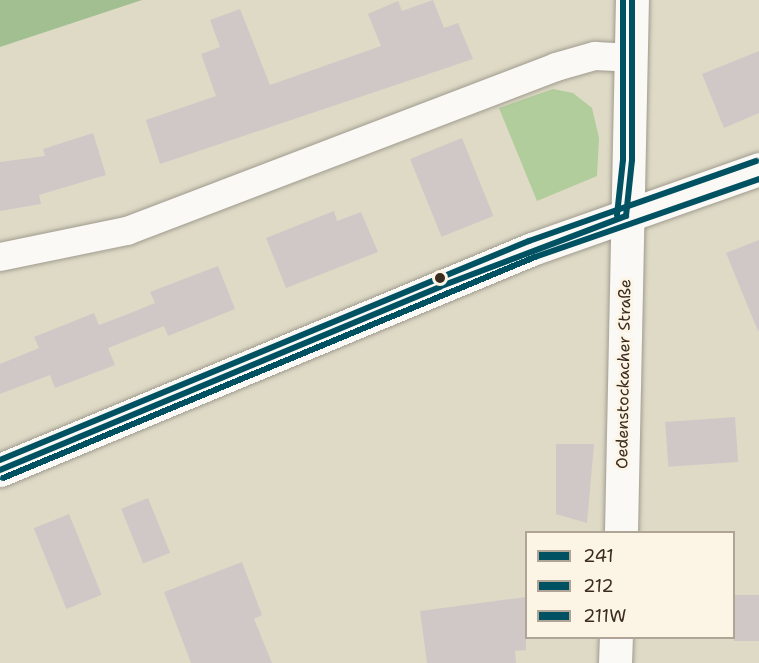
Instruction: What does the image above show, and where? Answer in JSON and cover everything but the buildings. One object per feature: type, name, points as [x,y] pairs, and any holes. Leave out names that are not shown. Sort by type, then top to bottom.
[{"type":"main road","name":"Oedenstockacher Straße","points":[[621,531],[626,216],[633,0]]},
{"type":"main road","points":[[0,470],[439,287],[626,216],[759,169]]},
{"type":"main road","points":[[615,663],[616,639]]},
{"type":"street","points":[[0,257],[127,231],[556,67],[596,56],[631,58]]},
{"type":"green space","points":[[0,0],[142,0],[0,47]]},
{"type":"green space","points":[[553,89],[573,93],[592,108],[599,138],[597,176],[537,201],[499,108]]},
{"type":"transit line","name":"211W","points":[[617,215],[623,160],[623,0]]},
{"type":"transit line","name":"241","points":[[626,216],[632,160],[632,0]]},
{"type":"transit line","name":"211W","points":[[0,460],[529,241],[756,161]]},
{"type":"transit line","name":"212","points":[[3,478],[535,257],[759,179]]},
{"type":"transit line","name":"241","points":[[0,470],[439,287],[626,216]]}]
